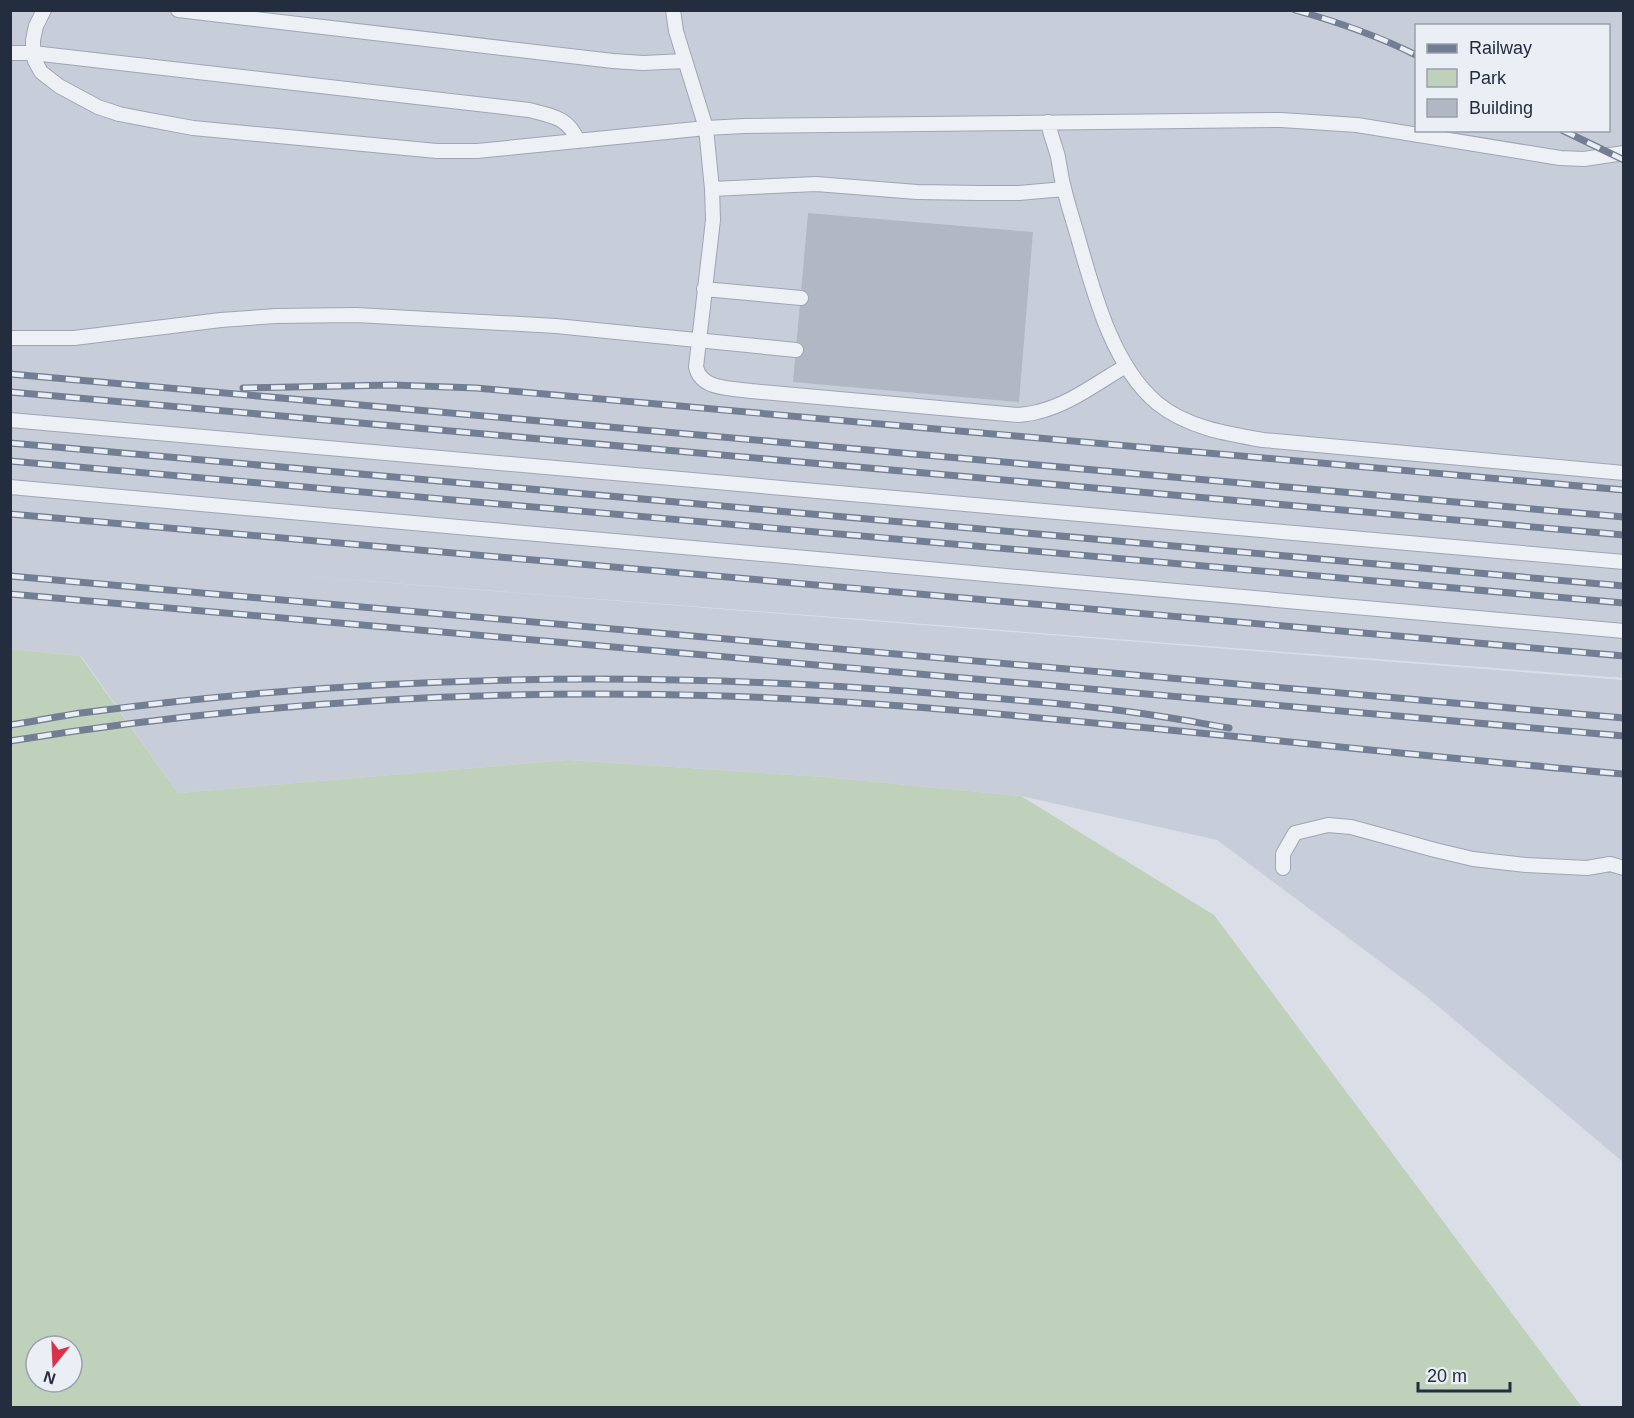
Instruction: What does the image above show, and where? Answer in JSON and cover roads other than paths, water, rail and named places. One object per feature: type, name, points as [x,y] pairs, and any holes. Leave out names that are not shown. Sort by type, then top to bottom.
[{"type":"lane","points":[[44,10],[36,26],[33,40],[33,53],[41,72],[58,86],[98,107],[119,114],[193,128],[437,151],[477,151],[744,126],[1281,120],[1357,125],[1560,158],[1584,159],[1623,153]]},
{"type":"lane","points":[[178,10],[613,61],[644,63],[685,61]]},
{"type":"lane","points":[[673,10],[676,31],[706,128],[712,189],[712,220],[696,367],[702,380],[718,386],[751,391],[1018,415],[1051,408],[1126,366]]},
{"type":"lane","points":[[10,53],[33,53],[529,110],[558,118],[570,125],[578,141]]},
{"type":"lane","points":[[1048,122],[1086,268],[1108,330],[1126,366],[1142,388],[1156,403],[1171,413],[1201,426],[1238,436],[1293,443],[1623,472]]},
{"type":"lane","points":[[712,189],[816,184],[917,192],[979,194],[1064,189]]},
{"type":"lane","points":[[704,289],[801,298]]},
{"type":"lane","points":[[10,338],[74,338],[221,320],[325,315],[408,317],[544,326],[796,350]]},
{"type":"lane","points":[[10,420],[1623,562]]},
{"type":"lane","points":[[10,487],[1623,631]]},
{"type":"lane","points":[[1283,868],[1283,854],[1295,833],[1328,825],[1351,827],[1473,859],[1526,865],[1587,868],[1610,864],[1623,868]]},
{"type":"railway","points":[[1295,10],[1357,29],[1415,55]]},
{"type":"railway","points":[[1566,132],[1624,160]]},
{"type":"railway","points":[[10,374],[1624,517]]},
{"type":"railway","points":[[243,388],[393,385],[476,388],[1624,490]]},
{"type":"railway","points":[[10,392],[1624,535]]},
{"type":"railway","points":[[10,443],[1624,586]]},
{"type":"railway","points":[[10,461],[1624,603]]},
{"type":"railway","points":[[10,514],[1624,656]]},
{"type":"railway","points":[[10,576],[1624,718]]},
{"type":"railway","points":[[10,594],[1624,736]]},
{"type":"railway","points":[[10,725],[89,712],[299,690],[509,680],[614,679],[720,681],[930,693],[1112,710],[1229,728]]},
{"type":"railway","points":[[10,741],[188,717],[366,701],[545,694],[635,694],[819,700],[915,707],[1624,774]]}]
